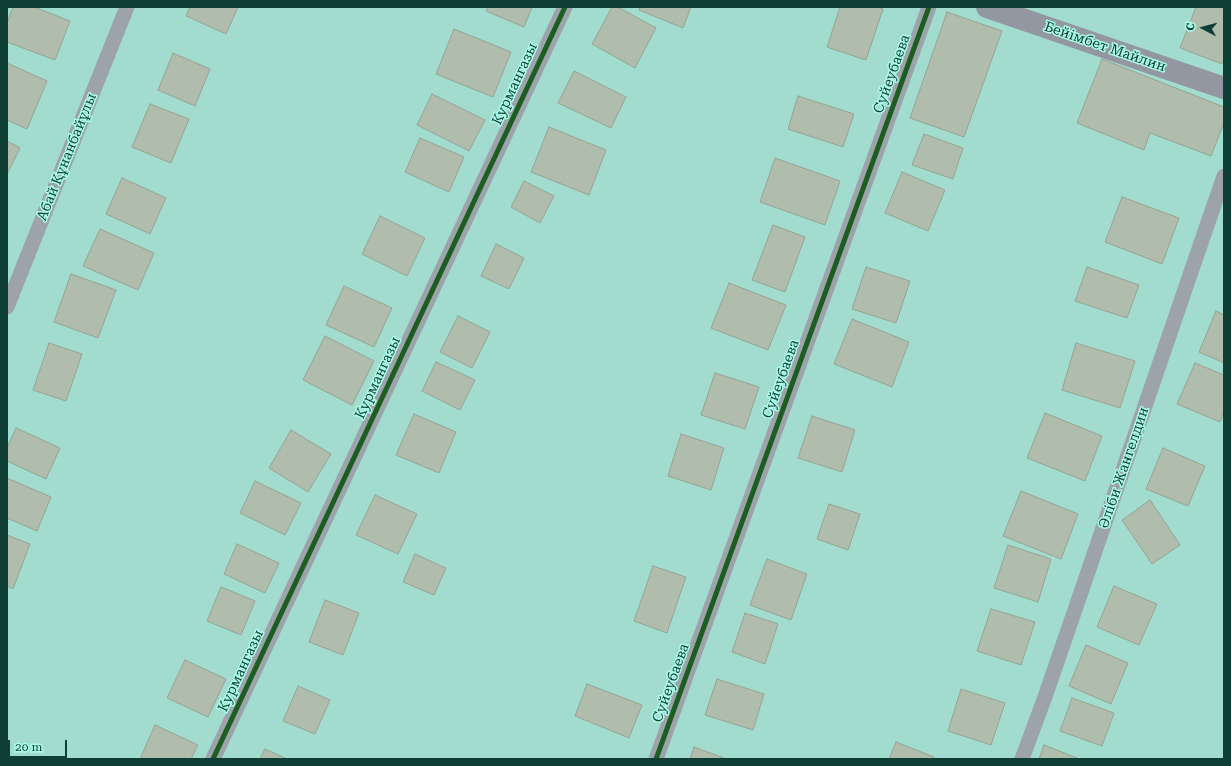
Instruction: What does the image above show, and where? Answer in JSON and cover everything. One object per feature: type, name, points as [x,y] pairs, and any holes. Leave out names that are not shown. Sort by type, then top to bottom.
[{"type":"street","name":"Абай Құнанбайұлы","points":[[7,307],[128,7]]},
{"type":"street","name":"Курмангазы","points":[[213,759],[565,7]]},
{"type":"street","name":"Суйеубаева","points":[[656,759],[929,7]]},
{"type":"street","name":"Бейімбет Майлин","points":[[987,7],[1224,88]]},
{"type":"street","name":"Әліби Жангелдин","points":[[1022,759],[1046,694],[1224,176]]},
{"type":"building","points":[[13,7],[34,7],[70,21],[55,60],[7,42],[7,23]]},
{"type":"building","points":[[190,7],[238,7],[226,34],[186,16]]},
{"type":"building","points":[[488,7],[532,7],[524,27],[486,11]]},
{"type":"building","points":[[612,7],[618,7],[656,28],[635,68],[592,44]]},
{"type":"building","points":[[640,7],[691,7],[683,28],[639,10]]},
{"type":"building","points":[[840,7],[876,7],[883,9],[866,60],[827,47]]},
{"type":"building","points":[[1196,7],[1224,7],[1224,59],[1222,64],[1180,48]]},
{"type":"building","points":[[947,12],[1002,31],[964,137],[910,118]]},
{"type":"building","points":[[454,29],[511,52],[493,97],[436,74]]},
{"type":"building","points":[[173,53],[210,69],[195,106],[158,90]]},
{"type":"building","points":[[1102,59],[1224,107],[1224,123],[1211,156],[1150,133],[1144,150],[1077,123]]},
{"type":"building","points":[[7,63],[47,81],[27,129],[7,120]]},
{"type":"building","points":[[574,71],[626,97],[611,128],[558,103]]},
{"type":"building","points":[[432,94],[485,120],[469,151],[417,125]]},
{"type":"building","points":[[798,96],[854,114],[843,147],[788,129]]},
{"type":"building","points":[[150,104],[189,119],[171,163],[132,147]]},
{"type":"building","points":[[549,127],[606,150],[589,195],[531,172]]},
{"type":"building","points":[[924,134],[963,148],[953,179],[912,165]]},
{"type":"building","points":[[420,138],[464,157],[449,192],[405,172]]},
{"type":"building","points":[[7,141],[20,148],[7,174]]},
{"type":"building","points":[[775,158],[840,181],[825,225],[760,202]]},
{"type":"building","points":[[902,172],[945,190],[928,231],[885,213]]},
{"type":"building","points":[[122,178],[166,198],[150,234],[106,214]]},
{"type":"building","points":[[524,181],[554,196],[540,223],[511,207]]},
{"type":"building","points":[[1122,197],[1179,218],[1162,264],[1105,242]]},
{"type":"building","points":[[380,216],[425,238],[407,276],[362,254]]},
{"type":"building","points":[[773,225],[805,237],[785,292],[752,280]]},
{"type":"building","points":[[100,229],[154,253],[138,290],[83,266]]},
{"type":"building","points":[[496,244],[524,258],[509,289],[481,276]]},
{"type":"building","points":[[866,267],[910,281],[896,323],[852,309]]},
{"type":"building","points":[[1087,267],[1139,285],[1127,318],[1075,301]]},
{"type":"building","points":[[71,274],[116,290],[98,338],[54,322]]},
{"type":"building","points":[[729,283],[786,305],[768,350],[711,328]]},
{"type":"building","points":[[344,286],[392,308],[374,347],[326,325]]},
{"type":"building","points":[[1216,311],[1224,315],[1224,363],[1199,352]]},
{"type":"building","points":[[458,316],[490,332],[472,368],[440,352]]},
{"type":"building","points":[[852,319],[909,342],[892,387],[834,364]]},
{"type":"building","points":[[325,336],[374,361],[352,405],[303,380]]},
{"type":"building","points":[[49,343],[82,354],[66,401],[33,390]]},
{"type":"building","points":[[1076,343],[1135,361],[1120,408],[1062,390]]},
{"type":"building","points":[[436,362],[475,380],[460,410],[422,391]]},
{"type":"building","points":[[1195,363],[1224,375],[1224,412],[1220,422],[1177,404]]},
{"type":"building","points":[[715,373],[759,387],[745,429],[701,415]]},
{"type":"building","points":[[1045,413],[1102,436],[1085,481],[1027,458]]},
{"type":"building","points":[[414,414],[456,432],[439,473],[396,455]]},
{"type":"building","points":[[812,416],[855,430],[842,472],[798,458]]},
{"type":"building","points":[[16,428],[60,448],[46,479],[7,461],[7,448]]},
{"type":"building","points":[[291,430],[331,454],[308,492],[269,468]]},
{"type":"building","points":[[681,434],[724,448],[711,490],[668,476]]},
{"type":"building","points":[[1163,448],[1205,466],[1188,506],[1146,489]]},
{"type":"building","points":[[7,478],[51,497],[37,531],[7,518]]},
{"type":"building","points":[[255,481],[301,503],[285,535],[240,513]]},
{"type":"building","points":[[1021,491],[1078,514],[1061,559],[1003,536]]},
{"type":"building","points":[[375,495],[417,514],[398,554],[356,535]]},
{"type":"building","points":[[1150,500],[1180,545],[1152,564],[1122,520]]},
{"type":"building","points":[[829,504],[860,514],[848,550],[817,539]]},
{"type":"building","points":[[7,535],[30,544],[13,589],[7,586]]},
{"type":"building","points":[[237,544],[279,563],[265,593],[224,574]]},
{"type":"building","points":[[1008,545],[1051,559],[1038,602],[994,588]]},
{"type":"building","points":[[415,554],[446,568],[434,595],[403,582]]},
{"type":"building","points":[[767,559],[807,574],[791,620],[750,605]]},
{"type":"building","points":[[653,566],[686,577],[667,633],[634,621]]},
{"type":"building","points":[[1114,586],[1157,604],[1139,645],[1097,627]]},
{"type":"building","points":[[221,587],[255,601],[241,635],[207,621]]},
{"type":"building","points":[[325,600],[359,613],[343,655],[309,642]]},
{"type":"building","points":[[991,609],[1035,622],[1021,665],[977,651]]},
{"type":"building","points":[[745,613],[778,624],[765,664],[732,652]]},
{"type":"building","points":[[1086,645],[1128,663],[1111,704],[1069,686]]},
{"type":"building","points":[[185,660],[226,679],[208,717],[167,698]]},
{"type":"building","points":[[717,679],[764,694],[753,730],[705,715]]},
{"type":"building","points":[[587,684],[642,705],[629,738],[575,716]]},
{"type":"building","points":[[298,686],[330,700],[315,734],[283,721]]},
{"type":"building","points":[[961,689],[1005,703],[991,745],[948,731]]},
{"type":"building","points":[[1072,698],[1114,713],[1102,746],[1060,731]]},
{"type":"building","points":[[155,725],[198,745],[191,759],[140,759]]},
{"type":"building","points":[[896,742],[934,757],[933,759],[889,759]]},
{"type":"building","points":[[1044,745],[1077,758],[1077,759],[1039,759]]},
{"type":"building","points":[[694,747],[724,758],[690,759]]},
{"type":"building","points":[[265,749],[287,759],[260,759]]},
{"type":"cycle path","points":[[213,759],[565,7]]},
{"type":"cycle path","points":[[656,759],[929,7]]}]
